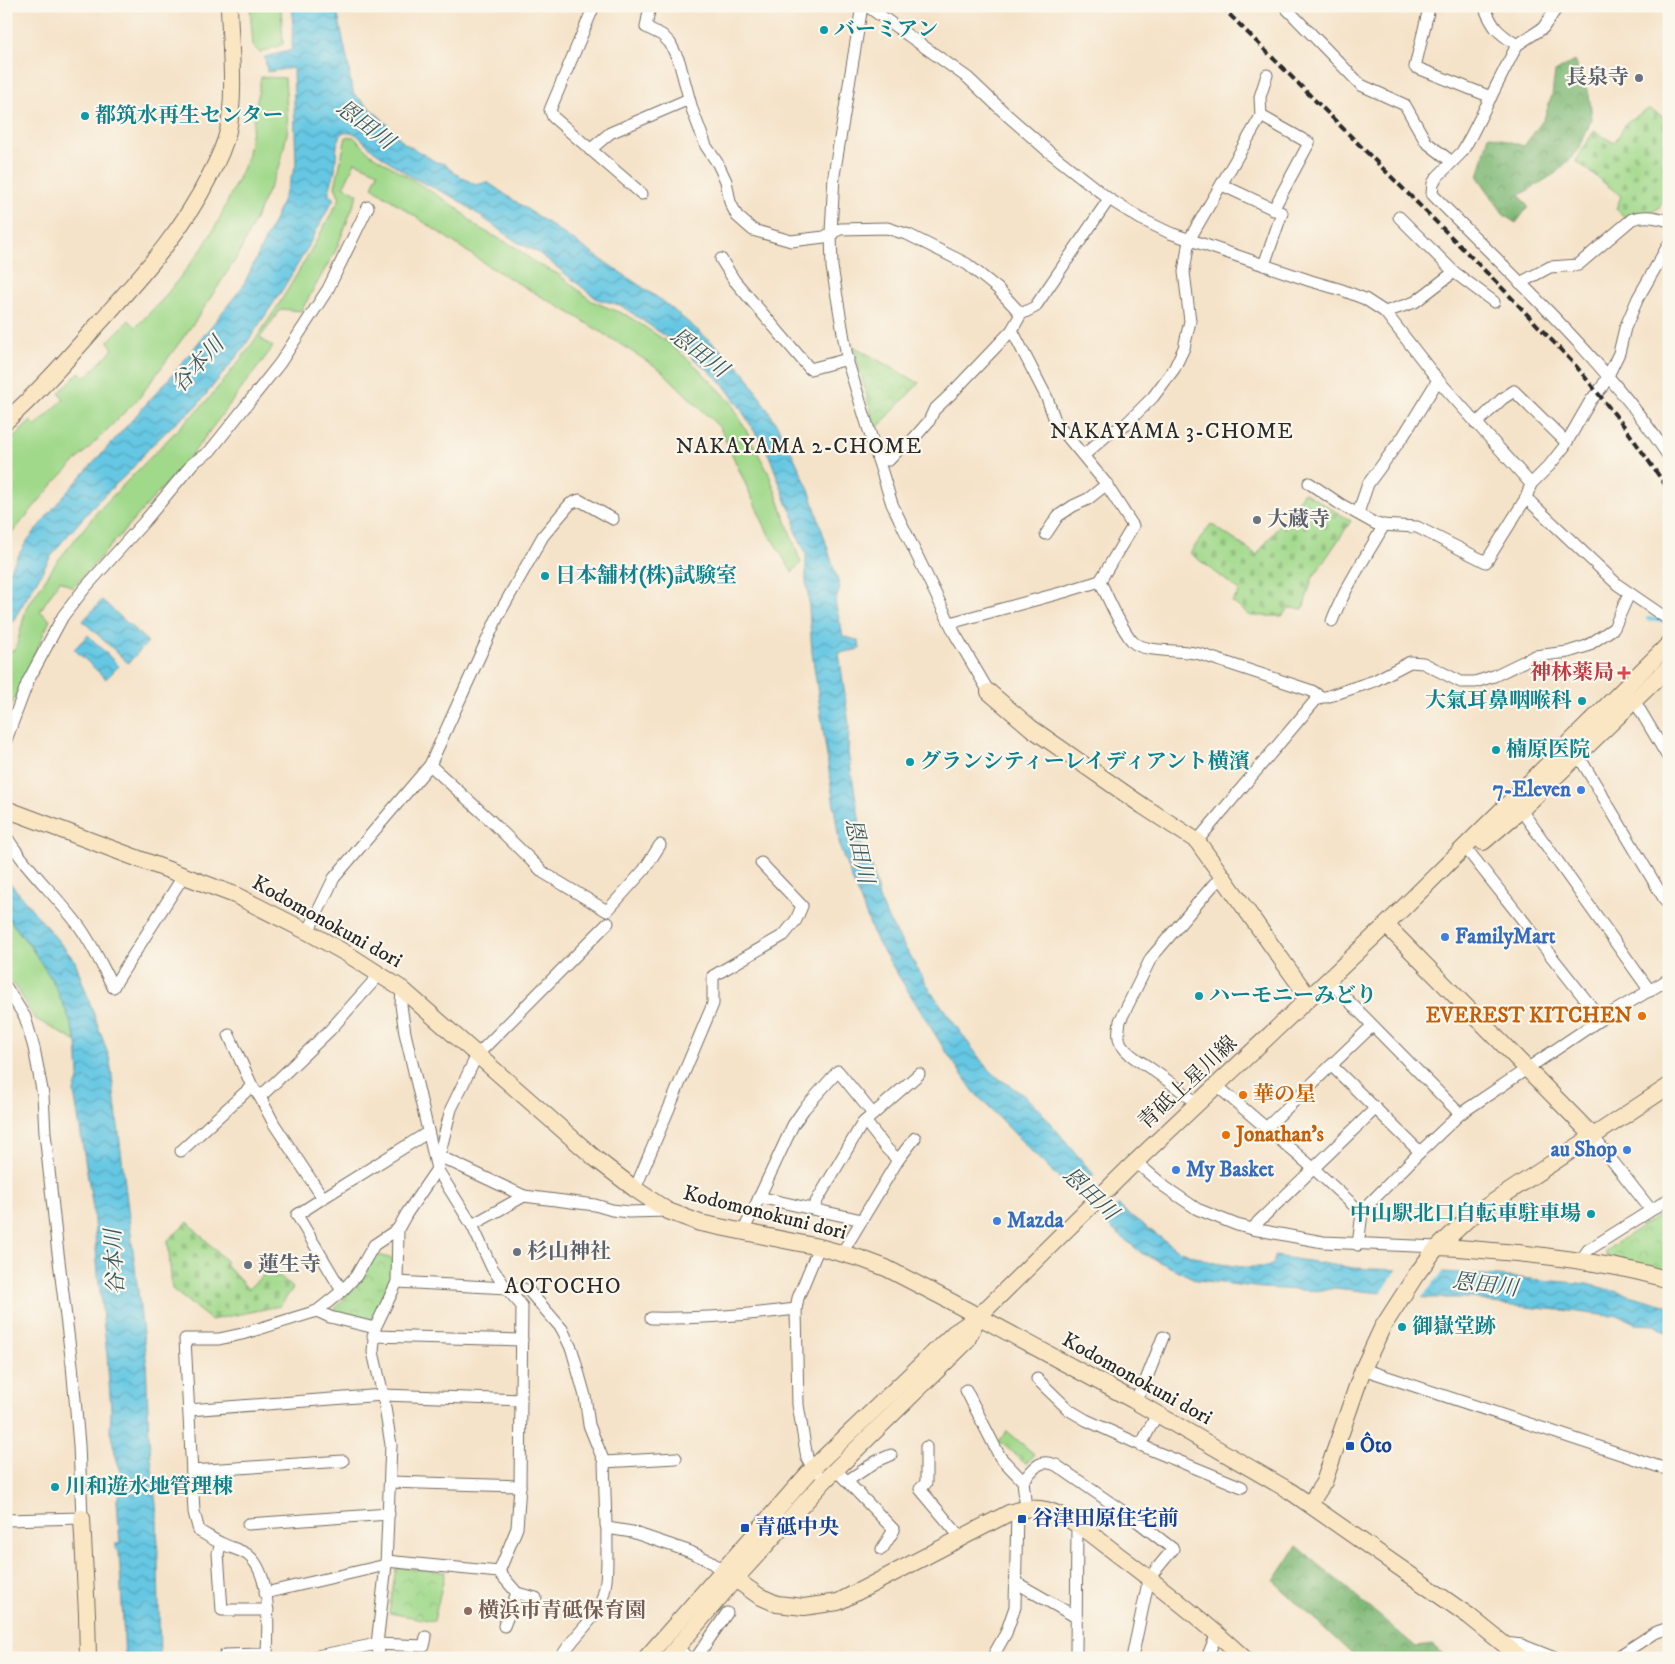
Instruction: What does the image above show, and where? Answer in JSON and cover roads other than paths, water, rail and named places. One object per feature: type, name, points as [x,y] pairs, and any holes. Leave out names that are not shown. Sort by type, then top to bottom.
[{"type":"street","points":[[6,421],[32,398],[152,264],[175,234],[197,200],[223,148],[230,116],[231,62],[228,6]]},
{"type":"street","points":[[594,6],[550,110],[552,117],[642,194]]},
{"type":"street","points":[[650,6],[646,27],[662,35],[670,43],[679,61],[689,99],[706,146],[726,181],[730,202],[737,216],[753,230],[791,241],[824,237],[840,229],[887,228],[909,235],[967,264],[998,288],[1021,314]]},
{"type":"street","points":[[862,6],[834,175],[831,233],[832,267],[848,358],[892,504],[965,653],[989,692],[1031,728],[1197,841],[1309,998]]},
{"type":"street","points":[[867,6],[968,78],[1020,127],[1109,199],[1141,218],[1170,233],[1189,240],[1350,293],[1365,299],[1385,312],[1438,380],[1531,484]]},
{"type":"street","points":[[1288,6],[1286,8],[1361,85],[1404,105],[1426,142],[1452,162]]},
{"type":"street","points":[[1432,6],[1429,8],[1415,67],[1491,97]]},
{"type":"street","points":[[1484,6],[1492,25],[1500,34],[1517,45]]},
{"type":"street","points":[[1558,6],[1543,28],[1517,45],[1466,144],[1433,184],[1432,194],[1608,376],[1669,457]]},
{"type":"street","points":[[1084,455],[1107,435],[1126,424],[1153,397],[1174,369],[1184,348],[1190,321],[1184,272],[1189,240],[1222,185],[1239,152],[1262,116],[1260,98],[1268,75]]},
{"type":"street","points":[[590,150],[610,133],[689,99]]},
{"type":"street","points":[[1262,116],[1309,143],[1273,210]]},
{"type":"street","points":[[1222,185],[1282,213],[1264,265]]},
{"type":"street","points":[[878,460],[889,460],[902,446],[909,444],[929,421],[934,410],[1012,330],[1021,314],[1035,307],[1109,199]]},
{"type":"street","points":[[6,740],[28,681],[62,616],[193,463],[210,451],[280,363],[328,289],[368,207]]},
{"type":"street","points":[[1520,283],[1550,267],[1578,265],[1632,219],[1650,216],[1669,221]]},
{"type":"street","points":[[1399,217],[1454,272],[1494,302]]},
{"type":"street","points":[[1309,483],[1340,504],[1374,523],[1417,527],[1486,562],[1526,498],[1531,484],[1549,466],[1608,376],[1619,354],[1625,328],[1638,298],[1669,244]]},
{"type":"street","points":[[721,259],[734,280],[810,369],[848,358]]},
{"type":"street","points":[[1385,312],[1415,302],[1454,272]]},
{"type":"street","points":[[950,623],[1100,581],[1134,526],[1107,484],[1056,423],[1047,398],[1012,330]]},
{"type":"street","points":[[1358,513],[1368,484],[1404,435],[1438,380]]},
{"type":"street","points":[[1476,424],[1502,399],[1514,391],[1566,442]]},
{"type":"street","points":[[1046,534],[1058,516],[1107,484]]},
{"type":"street","points":[[1526,498],[1568,540],[1629,594],[1665,618]]},
{"type":"street","points":[[308,932],[334,878],[430,765],[498,616],[542,536],[570,504],[579,500],[613,519]]},
{"type":"street","points":[[1332,621],[1339,601],[1347,590],[1352,576],[1384,525]]},
{"type":"street","points":[[1100,581],[1118,618],[1135,644],[1156,650],[1200,654],[1312,691],[1321,697]]},
{"type":"street","points":[[1197,841],[1315,701],[1321,697],[1374,681],[1410,662],[1423,663],[1461,682],[1475,682],[1494,676],[1535,656],[1568,652],[1587,646],[1614,628],[1629,594]]},
{"type":"street","name":"青砥上星川線","points":[[1467,850],[1500,811],[1669,644]]},
{"type":"street","name":"青砥上星川線","points":[[978,1317],[1132,1165],[1429,882],[1467,850],[1521,810],[1669,667]]},
{"type":"street","points":[[1636,675],[1634,700],[1669,760]]},
{"type":"street","points":[[1616,696],[1634,700]]},
{"type":"street","points":[[1582,729],[1578,755],[1669,907]]},
{"type":"street","points":[[1561,750],[1578,755]]},
{"type":"street","points":[[430,765],[544,873],[607,911],[644,870],[660,845]]},
{"type":"street","points":[[1520,791],[1521,810],[1650,991]]},
{"type":"street","name":"Kodomonokuni dori","points":[[6,809],[235,895],[308,932],[402,989],[531,1103],[635,1189],[668,1211],[700,1222],[842,1253],[886,1268],[1134,1400],[1255,1469],[1310,1504],[1504,1643],[1521,1658]]},
{"type":"street","points":[[1500,811],[1521,810]]},
{"type":"street","points":[[6,836],[17,853],[80,927],[99,958],[112,987],[184,875]]},
{"type":"street","points":[[1467,850],[1602,1019]]},
{"type":"street","points":[[635,1189],[713,1004],[713,976],[784,935],[796,920],[802,906],[760,863]]},
{"type":"street","points":[[1197,1104],[1188,1095],[1130,1054],[1121,1044],[1118,1029],[1120,1021],[1151,958],[1214,884],[1225,879]]},
{"type":"street","points":[[380,1658],[377,1644],[386,1563],[391,1445],[384,1395],[373,1352],[374,1332],[397,1282],[398,1230],[407,1213],[437,1170],[451,1109],[477,1055],[608,923]]},
{"type":"street","points":[[1386,925],[1592,1135],[1651,1210]]},
{"type":"street","points":[[260,1096],[330,1030],[380,974]]},
{"type":"street","points":[[1358,1244],[1362,1213],[1420,1152],[1460,1114],[1602,1019],[1669,979]]},
{"type":"street","points":[[1328,980],[1460,1114]]},
{"type":"street","points":[[6,987],[25,1017],[34,1048],[43,1095],[45,1133],[72,1365],[79,1445],[88,1658]]},
{"type":"street","points":[[402,989],[401,1005],[404,1033],[437,1170],[472,1225],[492,1268],[522,1306],[520,1486],[517,1528],[499,1572]]},
{"type":"street","points":[[1266,1128],[1372,1026]]},
{"type":"street","points":[[229,1035],[252,1086],[322,1198]]},
{"type":"street","points":[[1332,1066],[1420,1152]]},
{"type":"street","points":[[743,1232],[793,1125],[804,1108],[838,1071],[869,1117],[886,1148],[898,1160]]},
{"type":"street","points":[[812,1209],[869,1117],[919,1074]]},
{"type":"street","points":[[1216,1085],[1313,1168],[1362,1213]]},
{"type":"street","points":[[181,1151],[252,1086]]},
{"type":"street","points":[[1310,1504],[1324,1482],[1363,1369],[1383,1326],[1416,1275],[1436,1249],[1469,1218],[1592,1135],[1669,1086]]},
{"type":"street","points":[[1253,1229],[1376,1108]]},
{"type":"street","points":[[342,1291],[297,1215],[428,1133]]},
{"type":"street","points":[[842,1253],[898,1160],[915,1138]]},
{"type":"street","points":[[439,1156],[524,1196],[595,1205],[629,1212],[668,1211]]},
{"type":"street","points":[[1132,1165],[1198,1209],[1253,1229],[1323,1242],[1436,1249],[1460,1248],[1581,1260],[1669,1280]]},
{"type":"street","points":[[472,1225],[524,1196]]},
{"type":"street","points":[[759,1197],[862,1220]]},
{"type":"street","points":[[1581,1260],[1588,1250],[1669,1198]]},
{"type":"street","points":[[225,1658],[225,1655],[268,1656],[266,1593],[257,1564],[246,1554],[222,1544],[200,1531],[194,1512],[185,1339],[219,1339],[242,1334],[317,1310],[342,1291],[356,1276],[374,1245],[398,1230]]},
{"type":"street","points":[[819,1247],[798,1298],[796,1309],[798,1405],[807,1458],[812,1468],[836,1477],[894,1530],[882,1549]]},
{"type":"street","points":[[397,1282],[529,1291],[562,1329],[572,1350],[585,1396],[589,1425],[604,1462],[607,1528],[605,1582],[602,1599],[591,1619],[566,1648],[561,1658]]},
{"type":"street","points":[[651,1318],[686,1319],[741,1316],[796,1309]]},
{"type":"street","points":[[317,1310],[330,1317],[374,1332],[522,1340]]},
{"type":"street","points":[[678,1654],[728,1575],[812,1468],[954,1333],[978,1317]]},
{"type":"street","points":[[646,1658],[728,1575],[836,1477],[966,1342],[978,1317]]},
{"type":"street","points":[[1134,1400],[1142,1390],[1163,1337]]},
{"type":"street","points":[[1363,1369],[1669,1470]]},
{"type":"street","points":[[1037,1379],[1076,1415],[1140,1445],[1242,1487]]},
{"type":"street","points":[[966,1390],[1000,1457],[1023,1480]]},
{"type":"street","points":[[189,1410],[384,1395],[520,1400]]},
{"type":"street","points":[[1140,1445],[1157,1414]]},
{"type":"street","points":[[926,1447],[926,1484],[920,1489],[961,1538]]},
{"type":"street","points":[[836,1477],[891,1455]]},
{"type":"street","points":[[604,1462],[676,1458]]},
{"type":"street","points":[[192,1471],[343,1461]]},
{"type":"street","points":[[992,1658],[1006,1632],[1015,1607],[1023,1480],[1039,1464],[1047,1462],[1056,1465],[1138,1521],[1173,1549],[1150,1578],[1132,1658]]},
{"type":"street","points":[[390,1482],[520,1486]]},
{"type":"street","points":[[607,1528],[632,1532],[658,1540],[708,1560],[759,1596],[777,1604],[804,1607],[838,1602],[1009,1513],[1022,1510],[1046,1510],[1077,1524],[1150,1578],[1244,1658]]},
{"type":"street","points":[[248,1524],[389,1514]]},
{"type":"street","points":[[6,1520],[82,1518]]},
{"type":"street","points":[[1077,1524],[1077,1656]]},
{"type":"street","points":[[222,1544],[218,1553],[222,1610],[268,1610]]},
{"type":"street","points":[[266,1593],[386,1563],[499,1572],[517,1593],[536,1598]]},
{"type":"street","points":[[1016,1582],[1076,1617]]},
{"type":"street","points":[[504,1626],[517,1593]]},
{"type":"street","points":[[696,1658],[727,1613]]},
{"type":"street","points":[[1616,1658],[1654,1633],[1669,1628]]},
{"type":"street","points":[[1207,1658],[1216,1633]]},
{"type":"street","points":[[307,1658],[377,1644],[424,1646],[426,1637]]},
{"type":"street","points":[[1504,1643],[1522,1645],[1555,1658]]},
{"type":"water","points":[[293,6],[336,6],[354,94],[383,120],[404,143],[436,162],[445,164],[454,173],[476,185],[487,182],[664,302],[745,373],[785,438],[810,492],[840,588],[835,602],[843,636],[859,641],[860,649],[839,653],[849,725],[848,753],[862,847],[871,863],[879,898],[888,919],[932,993],[983,1063],[997,1077],[1022,1094],[1038,1108],[1122,1209],[1176,1249],[1214,1263],[1242,1267],[1267,1267],[1273,1264],[1275,1256],[1353,1268],[1462,1273],[1588,1284],[1669,1306],[1669,1334],[1655,1325],[1637,1324],[1618,1315],[1609,1316],[1502,1305],[1473,1298],[1428,1298],[1335,1288],[1320,1291],[1263,1288],[1197,1280],[1143,1254],[1113,1230],[1048,1168],[974,1092],[943,1047],[875,938],[840,848],[812,652],[806,581],[806,553],[795,531],[795,520],[769,455],[739,406],[723,384],[707,369],[658,331],[620,305],[597,299],[539,253],[517,242],[455,198],[413,178],[373,150],[356,134],[342,132],[337,145],[335,171],[328,195],[334,198],[281,292],[242,350],[195,408],[172,426],[149,448],[130,471],[98,501],[62,542],[50,558],[6,633],[6,576],[27,541],[60,500],[176,371],[243,286],[275,219],[296,165],[293,68],[267,72],[265,57],[292,50]]},
{"type":"water","points":[[102,600],[148,642],[128,663],[83,621]]},
{"type":"water","points":[[88,635],[119,666],[106,679],[74,649]]},
{"type":"water","name":"谷本川","points":[[6,878],[75,961],[110,1060],[146,1358],[149,1438],[157,1515],[160,1658],[125,1658],[119,1551],[115,1549],[115,1544],[120,1544],[117,1500],[124,1479],[117,1461],[110,1431],[111,1409],[107,1355],[93,1208],[74,1092],[79,1076],[77,1042],[66,1010],[52,980],[31,947],[6,915]]},
{"type":"waterway","points":[[1648,619],[1663,621],[1669,613]]},
{"type":"railway","points":[[1221,6],[1506,292],[1576,366],[1624,426],[1669,490]]},
{"type":"place","name":"バーミアン","points":[[824,30]]},
{"type":"place","name":"長泉寺","points":[[1639,78]]},
{"type":"place","name":"都筑水再生センター","points":[[85,116]]},
{"type":"place","name":"大蔵寺","points":[[1257,520]]},
{"type":"place","name":"日本舗材(株)試験室","points":[[545,576]]},
{"type":"place","name":"神林薬局","points":[[1624,673]]},
{"type":"place","name":"大氣耳鼻咽喉科","points":[[1582,701]]},
{"type":"place","name":"楠原医院","points":[[1496,750]]},
{"type":"place","name":"グランシティーレイディアント横濱","points":[[910,762]]},
{"type":"place","name":"7-Eleven","points":[[1581,790]]},
{"type":"place","name":"FamilyMart","points":[[1445,937]]},
{"type":"place","name":"ハーモニーみどり","points":[[1199,996]]},
{"type":"place","name":"EVEREST KITCHEN","points":[[1642,1016]]},
{"type":"place","name":"華の星","points":[[1243,1095]]},
{"type":"place","name":"Jonathan's","points":[[1226,1135]]},
{"type":"place","name":"au Shop","points":[[1627,1150]]},
{"type":"place","name":"My Basket","points":[[1176,1170]]},
{"type":"place","name":"中山駅北口自転車駐車場","points":[[1591,1214]]},
{"type":"place","name":"Mazda","points":[[997,1221]]},
{"type":"place","name":"杉山神社","points":[[517,1252]]},
{"type":"place","name":"蓮生寺","points":[[248,1265]]},
{"type":"place","name":"御嶽堂跡","points":[[1402,1327]]},
{"type":"place","name":"Ôto","points":[[1350,1446]]},
{"type":"place","name":"川和遊水地管理棟","points":[[55,1487]]},
{"type":"place","name":"谷津田原住宅前","points":[[1022,1519]]},
{"type":"place","name":"青砥中央","points":[[745,1528]]},
{"type":"place","name":"横浜市青砥保育園","points":[[468,1611]]},
{"type":"district","name":"NAKAYAMA 3-CHOME","points":[[1172,431]]},
{"type":"district","name":"NAKAYAMA 2-CHOME","points":[[799,446]]},
{"type":"district","name":"AOTOCHO","points":[[563,1286]]},
{"type":"water label","name":"恩田川","points":[[365,125]]},
{"type":"water label","name":"恩田川","points":[[699,353]]},
{"type":"water label","name":"恩田川","points":[[859,851]]},
{"type":"water label","name":"恩田川","points":[[1090,1194]]},
{"type":"water label","name":"恩田川","points":[[1485,1285]]}]
